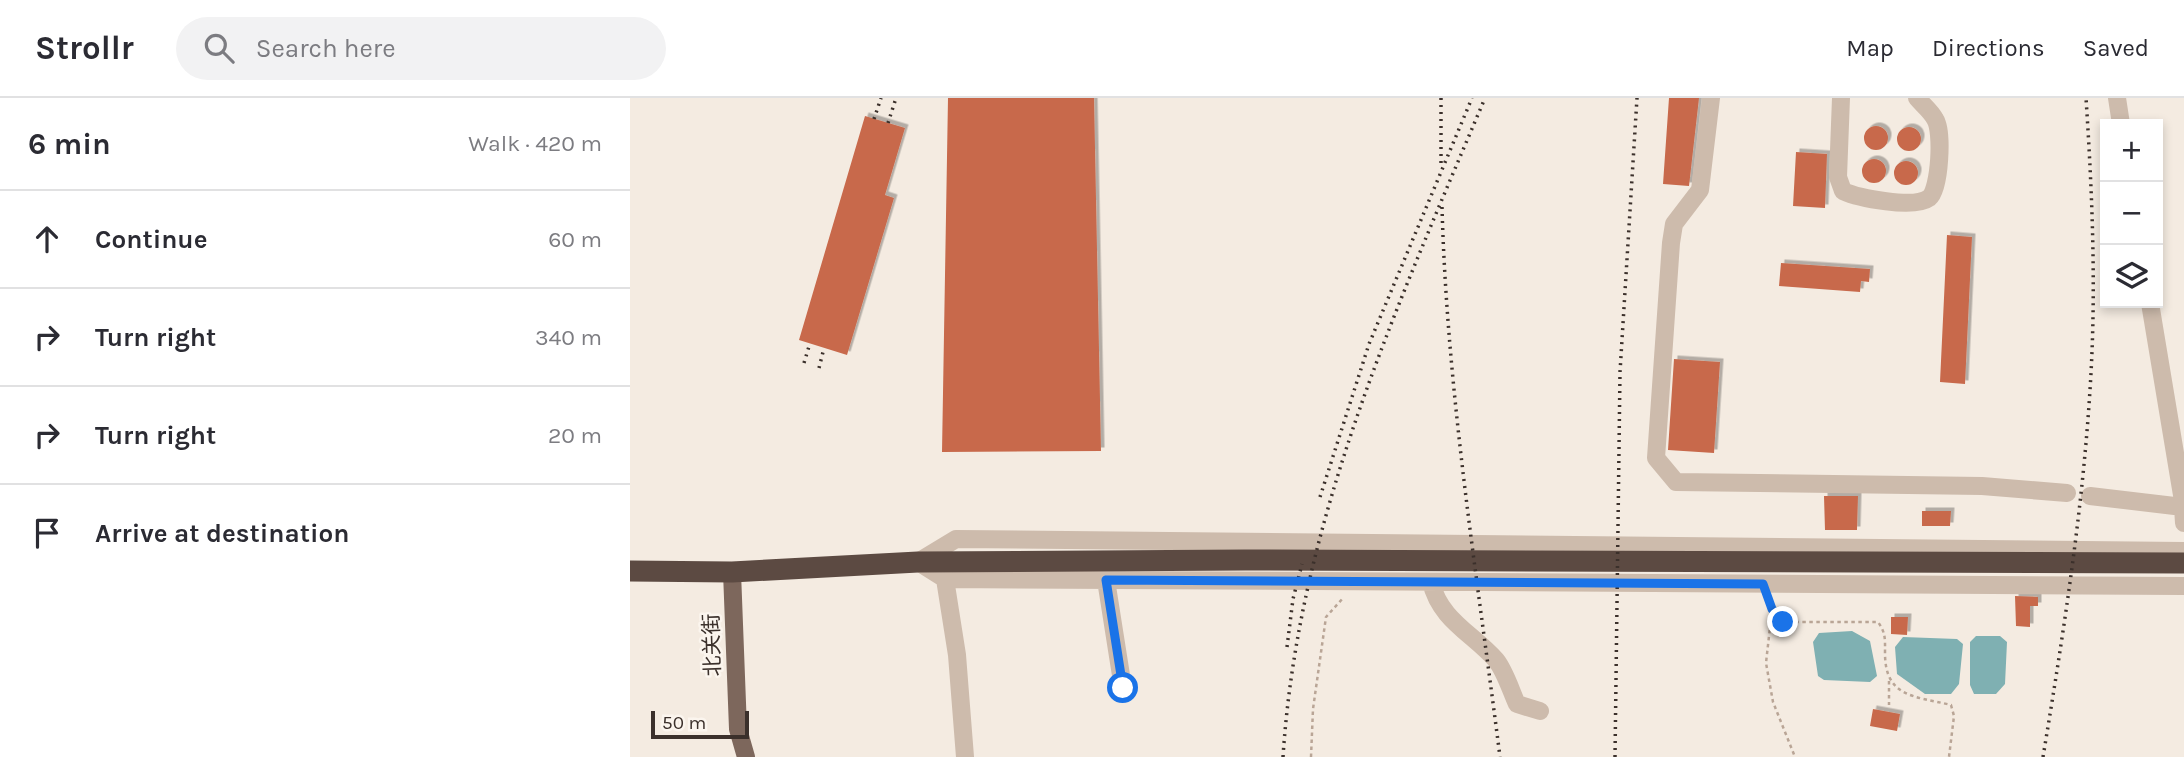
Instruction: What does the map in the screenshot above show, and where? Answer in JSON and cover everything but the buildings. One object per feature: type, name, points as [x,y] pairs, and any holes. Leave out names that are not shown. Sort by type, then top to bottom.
[{"type":"highway","points":[[630,572],[732,572],[918,562],[1245,560],[2184,563]]},
{"type":"main road","name":"北关街","points":[[732,572],[738,729],[746,757]]},
{"type":"street","points":[[1711,98],[1700,190],[1674,224],[1671,243],[1656,457],[1676,482],[1982,486],[2067,493]]},
{"type":"street","points":[[1841,98],[1838,177],[1843,191],[1859,198],[1918,202],[1929,198],[1936,188],[1940,134],[1936,119],[1917,98]]},
{"type":"street","points":[[2117,98],[2120,119]]},
{"type":"street","points":[[2151,308],[2184,507],[2184,523]]},
{"type":"street","points":[[2090,496],[2184,507]]},
{"type":"street","points":[[2184,551],[956,539],[918,562],[945,579],[2184,586]]},
{"type":"street","points":[[945,579],[957,655],[965,757]]},
{"type":"street","points":[[1106,580],[1123,688]]},
{"type":"street","points":[[1431,582],[1434,594],[1451,621],[1497,661],[1517,704],[1540,710]]},
{"type":"path","points":[[1763,584],[1772,609],[1783,622],[1878,622],[1885,632],[1889,705]]},
{"type":"path","points":[[1311,757],[1313,709],[1326,617],[1342,598],[1355,597]]},
{"type":"path","points":[[1772,609],[1766,663],[1773,702],[1795,757]]},
{"type":"path","points":[[1889,681],[1899,691],[1951,705],[1954,716],[1949,757]]},
{"type":"water","points":[[1852,631],[1870,641],[1877,676],[1870,682],[1824,680],[1818,676],[1813,642],[1819,633]]},
{"type":"water","points":[[1976,636],[2000,636],[2007,642],[2005,684],[1996,694],[1974,694],[1970,685],[1970,642]]},
{"type":"water","points":[[1903,637],[1957,639],[1963,644],[1959,684],[1951,694],[1925,694],[1897,674],[1895,647]]},
{"type":"railway","points":[[874,119],[881,98]]},
{"type":"railway","points":[[888,123],[896,98]]},
{"type":"railway","points":[[1441,98],[1441,165]]},
{"type":"railway","points":[[1320,497],[1369,344],[1472,98]]},
{"type":"railway","points":[[1283,757],[1292,671],[1308,586],[1330,502],[1385,339],[1485,98]]},
{"type":"railway","points":[[1615,757],[1620,372],[1637,98]]},
{"type":"railway","points":[[2043,757],[2066,614],[2088,421],[2093,236],[2086,98]]},
{"type":"railway","points":[[1442,207],[1456,414],[1500,757]]},
{"type":"railway","points":[[804,363],[810,343]]},
{"type":"railway","points":[[819,368],[824,348]]},
{"type":"railway","points":[[1287,647],[1293,599],[1302,564]]},
{"type":"route","points":[[1123,688],[1106,580],[1763,584],[1772,609],[1783,622]]}]
